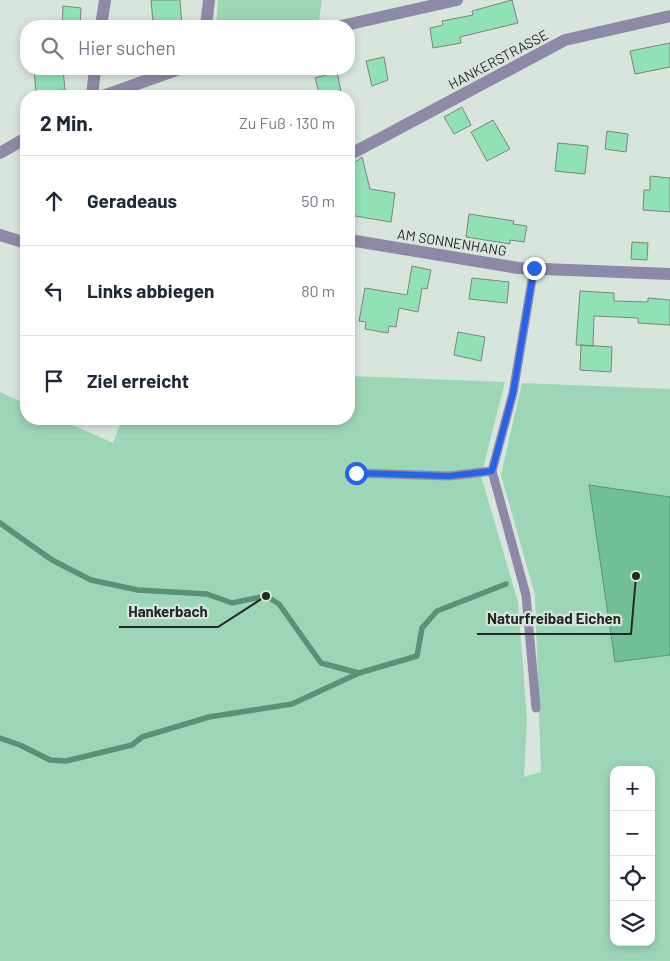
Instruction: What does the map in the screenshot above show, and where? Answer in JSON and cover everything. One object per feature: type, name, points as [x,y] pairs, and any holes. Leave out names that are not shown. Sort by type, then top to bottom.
[{"type":"street","points":[[102,20],[105,0]]},
{"type":"street","points":[[207,20],[209,0]]},
{"type":"street","points":[[355,23],[457,0]]},
{"type":"street","name":"HANKERSTRASSE","points":[[355,152],[565,40],[670,16]]},
{"type":"street","points":[[93,90],[94,75]]},
{"type":"street","points":[[120,90],[162,75]]},
{"type":"street","points":[[0,153],[20,141]]},
{"type":"street","points":[[0,235],[20,241]]},
{"type":"street","name":"AM SONNENHANG","points":[[355,241],[518,268],[670,274]]},
{"type":"lane","points":[[534,268],[513,393],[492,471],[526,595],[536,708]]},
{"type":"lane","points":[[356,473],[449,476],[492,471]]},
{"type":"shaded area","points":[[218,0],[322,0],[319,20],[216,20]]},
{"type":"shaded area","points":[[355,376],[505,382],[481,476],[518,602],[527,720],[524,777],[541,772],[535,595],[501,475],[522,383],[670,389],[670,497],[589,485],[615,662],[670,655],[670,961],[0,961],[0,392],[20,401],[20,425],[72,425],[113,443],[120,425],[355,425]]},
{"type":"shaded area","points":[[589,485],[670,497],[670,655],[615,662]]},
{"type":"building","points":[[151,0],[180,0],[182,20],[153,20]]},
{"type":"building","points":[[512,0],[518,23],[460,37],[461,43],[433,48],[430,28],[443,25],[442,21],[473,15],[472,11]]},
{"type":"building","points":[[63,6],[81,8],[80,20],[62,20]]},
{"type":"building","points":[[670,43],[670,67],[635,74],[630,51]]},
{"type":"building","points":[[384,57],[388,80],[372,86],[366,61]]},
{"type":"building","points":[[35,75],[64,75],[65,90],[36,90]]},
{"type":"building","points":[[326,75],[338,75],[341,90],[318,90],[315,78]]},
{"type":"building","points":[[462,107],[471,125],[454,134],[444,117]]},
{"type":"building","points":[[493,120],[510,149],[487,161],[471,132]]},
{"type":"building","points":[[607,131],[628,134],[626,152],[605,149]]},
{"type":"building","points":[[558,143],[588,146],[585,174],[555,171]]},
{"type":"building","points":[[362,157],[370,189],[395,193],[391,222],[355,216],[355,162]]},
{"type":"building","points":[[650,176],[670,178],[670,212],[643,210],[644,190],[650,190]]},
{"type":"building","points":[[469,214],[514,221],[513,224],[527,226],[524,242],[510,240],[510,244],[466,237]]},
{"type":"building","points":[[632,242],[648,243],[647,260],[631,259]]},
{"type":"building","points":[[412,266],[431,270],[427,289],[422,288],[418,312],[399,308],[396,327],[389,326],[388,333],[365,329],[366,322],[359,321],[365,288],[407,295]]},
{"type":"building","points":[[472,278],[509,282],[507,303],[469,299]]},
{"type":"building","points":[[580,291],[614,293],[614,301],[648,302],[648,298],[670,300],[670,325],[638,323],[638,318],[594,316],[593,346],[576,345]]},
{"type":"building","points":[[458,332],[485,337],[481,361],[454,355]]},
{"type":"building","points":[[581,345],[612,347],[611,372],[580,370]]},
{"type":"waterway","points":[[0,523],[52,560],[91,580],[138,590],[207,594],[232,603],[266,596],[279,604],[321,663],[359,673],[417,656],[422,628],[437,611],[506,584]]},
{"type":"waterway","points":[[0,738],[20,745],[50,760],[66,761],[132,745],[142,737],[209,717],[292,704],[359,673]]},
{"type":"place","name":"Naturfreibad Eichen","points":[[636,576]]},
{"type":"place","name":"Hankerbach","points":[[266,596]]},
{"type":"route","points":[[356,473],[449,476],[492,471],[513,393],[534,268]]}]
